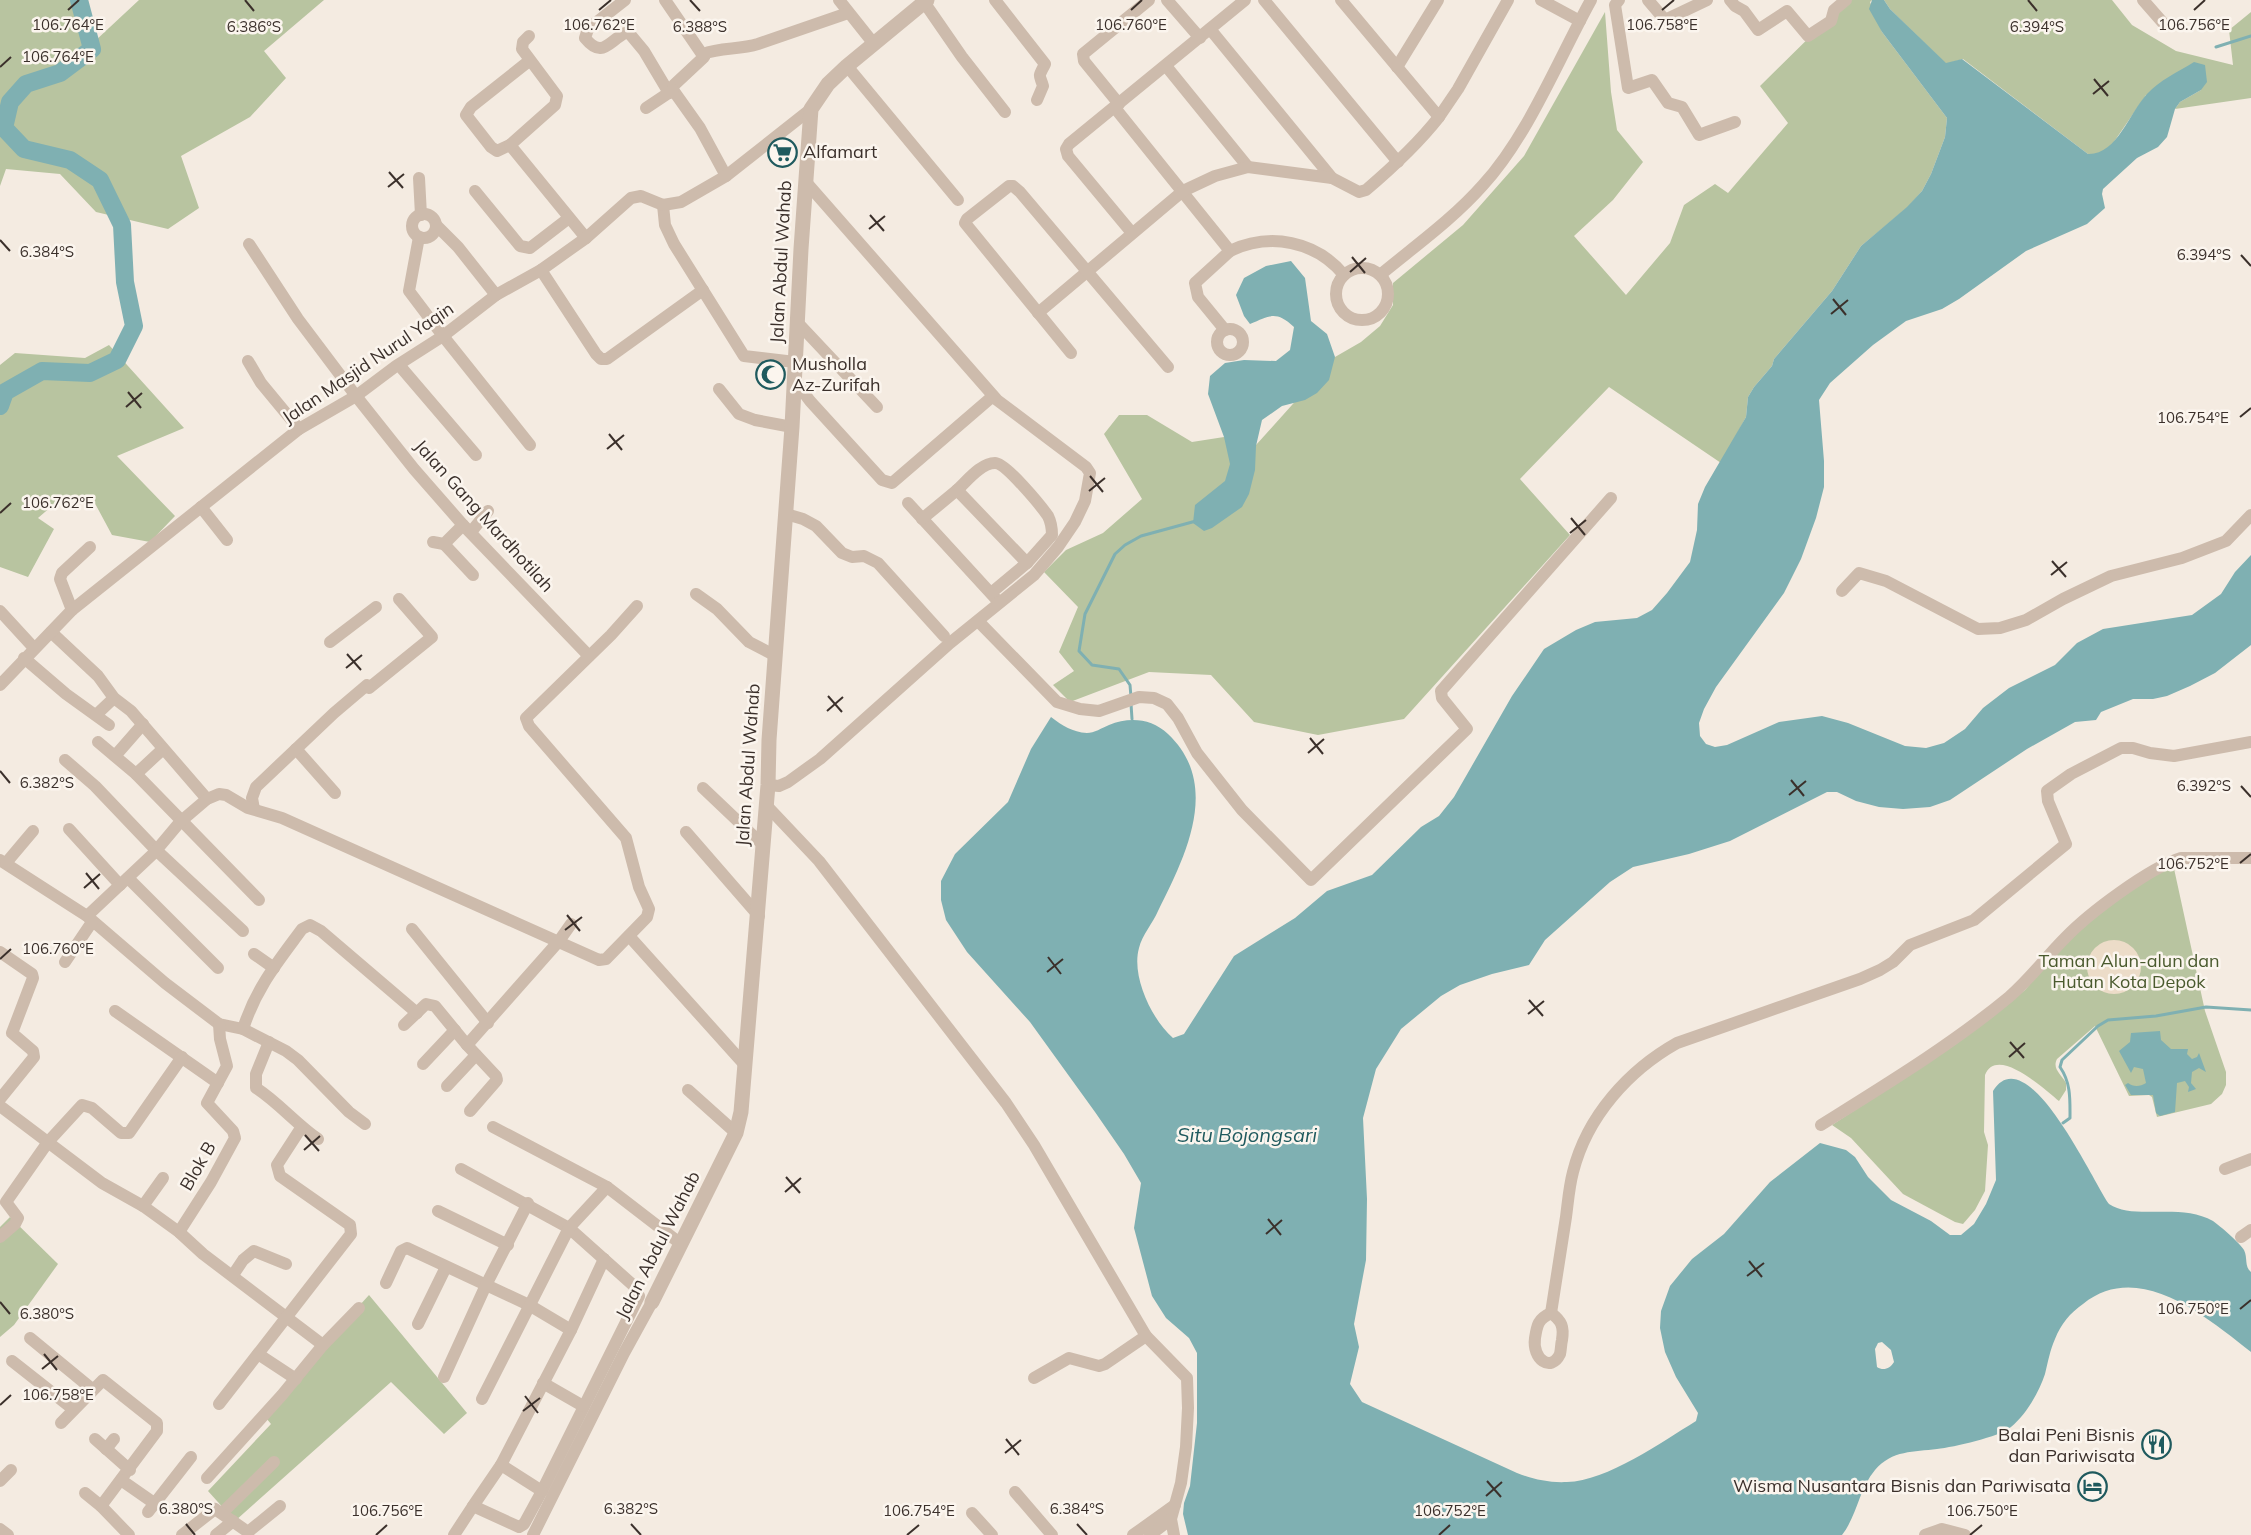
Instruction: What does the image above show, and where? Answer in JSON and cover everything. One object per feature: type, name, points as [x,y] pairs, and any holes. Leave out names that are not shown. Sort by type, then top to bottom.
[{"type":"street","points":[[625,0],[588,29],[585,38],[598,49],[605,47],[625,33],[629,33],[700,128],[726,176]]},
{"type":"street","points":[[645,108],[671,91],[674,85],[702,60],[703,54],[665,0]]},
{"type":"street","points":[[839,0],[874,44]]},
{"type":"street","points":[[994,0],[1045,64],[1039,73],[1043,86],[1037,99]]},
{"type":"street","points":[[1149,0],[1083,54],[1084,61],[1230,251]]},
{"type":"street","points":[[1167,0],[1200,38]]},
{"type":"street","points":[[1132,233],[1068,156],[1066,149],[1069,144],[1245,0]]},
{"type":"street","points":[[1264,0],[1398,162]]},
{"type":"street","points":[[1341,0],[1439,117]]},
{"type":"street","points":[[1038,313],[1183,191],[1215,176],[1248,167],[1332,178],[1359,192],[1366,190],[1420,142],[1439,117],[1458,89],[1508,0]]},
{"type":"street","points":[[1540,0],[1580,21]]},
{"type":"street","points":[[1380,275],[1446,221],[1484,185],[1498,167],[1535,106],[1591,0]]},
{"type":"street","points":[[1619,0],[1615,5],[1628,88],[1652,80],[1668,103],[1682,107],[1699,135],[1734,122]]},
{"type":"street","points":[[1648,0],[1665,21],[1707,0]]},
{"type":"street","points":[[1730,0],[1744,11],[1758,30],[1787,11],[1808,36],[1831,21],[1834,10],[1846,0]]},
{"type":"street","points":[[2143,0],[2164,24]]},
{"type":"street","points":[[926,1],[962,57],[1005,112]]},
{"type":"street","name":"Jalan Abdul Wahab","points":[[533,1535],[736,1133],[741,1112],[759,916],[774,655],[792,427],[811,109],[828,84],[847,66],[926,1]]},
{"type":"street","points":[[1397,67],[1432,3]]},
{"type":"street","points":[[703,54],[725,48],[746,48],[848,13]]},
{"type":"street","points":[[1210,29],[1332,178]]},
{"type":"street","points":[[529,36],[522,45],[522,49],[557,96],[557,100],[555,105],[510,145],[497,151],[466,115],[471,107],[530,61]]},
{"type":"street","points":[[847,66],[958,201]]},
{"type":"street","points":[[1166,66],[1248,167]]},
{"type":"street","points":[[795,362],[744,356],[669,235],[665,225],[663,205],[681,202],[726,176],[811,109]]},
{"type":"street","points":[[510,145],[586,238]]},
{"type":"street","points":[[419,178],[421,215],[412,224],[414,232],[419,237],[431,236],[436,225]]},
{"type":"street","points":[[805,181],[993,396],[1086,467],[1090,473],[1085,501],[1075,522],[1058,547],[1034,575],[995,598]]},
{"type":"street","points":[[1071,353],[967,226],[967,219],[1009,186],[1013,186],[1020,192],[1168,367]]},
{"type":"street","points":[[475,191],[520,246],[525,248],[530,248],[569,218]]},
{"type":"street","name":"Jalan Masjid Nurul Yaqin","points":[[0,685],[72,610],[299,429],[356,396],[443,336],[496,295],[541,270],[586,238],[631,198],[641,196],[663,205]]},
{"type":"street","points":[[421,215],[430,216],[496,295]]},
{"type":"street","points":[[419,237],[410,291],[530,445]]},
{"type":"street","points":[[1225,330],[1198,297],[1195,283],[1230,251],[1247,244],[1280,240],[1311,249],[1332,262],[1344,275]]},
{"type":"street","name":"Jalan Gang Mardhotilah","points":[[249,244],[298,319],[414,469],[467,529],[589,656]]},
{"type":"street","points":[[1362,268],[1380,275],[1386,285],[1388,296],[1385,306],[1377,314],[1367,319],[1356,319],[1346,314],[1339,306],[1336,295],[1338,284],[1344,275],[1352,269],[1362,268]]},
{"type":"street","points":[[541,270],[596,354],[607,359],[703,290]]},
{"type":"street","points":[[797,322],[877,407]]},
{"type":"street","points":[[248,361],[261,383],[299,429]]},
{"type":"street","points":[[399,365],[476,455]]},
{"type":"street","points":[[795,381],[810,401],[882,480],[892,483],[993,396]]},
{"type":"street","points":[[719,389],[739,414],[754,420],[792,427]]},
{"type":"street","points":[[768,785],[779,786],[788,782],[820,759],[923,666],[978,621],[995,598],[1052,535],[1048,517],[1002,464],[992,464],[976,472],[922,519]]},
{"type":"street","points":[[957,490],[1027,563]]},
{"type":"street","points":[[978,621],[1057,702],[1080,709],[1100,711],[1139,698],[1154,698],[1167,704],[1178,718],[1197,753],[1242,810],[1311,880],[1467,729],[1442,698],[1441,691],[1611,498]]},
{"type":"street","points":[[908,503],[995,598]]},
{"type":"street","points":[[201,507],[227,540]]},
{"type":"street","points":[[473,575],[439,543],[467,529],[488,511]]},
{"type":"street","points":[[786,514],[816,526],[842,554],[852,557],[864,556],[878,563],[944,636]]},
{"type":"street","points":[[1842,591],[1859,573],[1886,581],[1978,629],[2000,628],[2026,620],[2110,576],[2182,558],[2226,541],[2251,515]]},
{"type":"street","points":[[72,610],[60,579],[62,573],[90,547]]},
{"type":"street","points":[[696,594],[717,609],[749,642],[774,655]]},
{"type":"street","points":[[254,809],[252,798],[256,787],[368,687],[432,637],[399,599]]},
{"type":"street","points":[[65,962],[90,919],[124,881],[156,850],[182,820],[207,799],[219,794],[282,818],[603,960],[647,918],[649,909],[639,887],[630,844],[621,830],[529,726],[526,718],[637,606]]},
{"type":"street","points":[[330,642],[376,607]]},
{"type":"street","points":[[0,611],[34,648]]},
{"type":"street","points":[[51,632],[98,676],[114,698],[131,711],[207,799]]},
{"type":"street","points":[[24,658],[66,694],[109,725]]},
{"type":"street","points":[[96,715],[114,698]]},
{"type":"street","points":[[115,756],[143,724]]},
{"type":"street","points":[[98,742],[136,774],[259,900]]},
{"type":"street","points":[[1551,1313],[1573,1171],[1586,1138],[1603,1108],[1624,1082],[1652,1057],[1677,1043],[1860,979],[1893,962],[1910,945],[1974,920],[2066,844],[2048,801],[2047,791],[2115,750],[2127,747],[2174,756],[2251,742]]},
{"type":"street","points":[[136,774],[163,749]]},
{"type":"street","points":[[296,749],[335,793]]},
{"type":"street","points":[[65,760],[95,786],[156,850],[243,931]]},
{"type":"street","points":[[703,788],[763,845]]},
{"type":"street","points":[[766,806],[806,845],[1010,1109],[1034,1145],[1146,1336],[1186,1378],[1189,1390],[1186,1447],[1181,1483],[1171,1519],[1174,1535]]},
{"type":"street","points":[[69,829],[218,968]]},
{"type":"street","points":[[33,831],[3,861],[90,919],[219,1024],[243,1029],[298,1060],[349,1112],[365,1124]]},
{"type":"street","points":[[686,832],[759,916]]},
{"type":"street","points":[[1821,1125],[1892,1080],[1992,1011],[2027,980],[2076,927],[2105,904],[2155,871],[2181,858],[2251,858]]},
{"type":"street","points":[[467,1045],[559,941],[571,924]]},
{"type":"street","points":[[243,1029],[251,1004],[265,978],[302,928],[310,925],[321,931],[417,1013]]},
{"type":"street","points":[[412,929],[488,1023]]},
{"type":"street","points":[[630,936],[744,1064]]},
{"type":"street","points":[[0,952],[32,974],[33,978],[12,1033],[33,1051],[34,1057],[0,1099]]},
{"type":"street","points":[[254,954],[274,968]]},
{"type":"street","points":[[404,1025],[426,1004],[435,1006],[497,1080],[470,1111]]},
{"type":"street","points":[[115,1011],[218,1083]]},
{"type":"street","name":"Blok B","points":[[179,1232],[211,1182],[235,1138],[233,1131],[207,1103],[227,1066],[220,1039],[219,1024]]},
{"type":"street","points":[[423,1064],[455,1030]]},
{"type":"street","points":[[269,1042],[256,1074],[256,1088],[271,1098],[301,1128],[318,1140]]},
{"type":"street","points":[[447,1086],[476,1055]]},
{"type":"street","points":[[0,1237],[15,1224],[18,1218],[6,1202],[64,1123],[84,1104],[121,1133],[129,1133],[182,1057]]},
{"type":"street","points":[[688,1090],[736,1133]]},
{"type":"street","points":[[0,1106],[102,1184],[143,1206],[179,1232],[203,1254],[323,1345]]},
{"type":"street","points":[[493,1127],[607,1187],[681,1244]]},
{"type":"street","points":[[219,1404],[352,1230],[350,1225],[280,1176],[277,1165],[301,1128]]},
{"type":"street","points":[[2225,1169],[2251,1159]]},
{"type":"street","points":[[461,1168],[528,1203],[569,1228],[634,1286],[639,1296],[524,1524],[519,1527],[473,1506]]},
{"type":"street","points":[[143,1206],[163,1178]]},
{"type":"street","points":[[482,1399],[569,1228],[607,1187]]},
{"type":"street","points":[[444,1377],[486,1285],[528,1203]]},
{"type":"street","points":[[438,1211],[507,1245]]},
{"type":"street","points":[[386,1283],[401,1251],[407,1248],[529,1305],[571,1330]]},
{"type":"street","points":[[233,1275],[243,1260],[254,1251],[286,1264]]},
{"type":"street","points":[[454,1535],[501,1466],[571,1330],[604,1259]]},
{"type":"street","points":[[418,1324],[446,1267]]},
{"type":"street","points":[[207,1479],[296,1379],[323,1345],[359,1308]]},
{"type":"street","points":[[1034,1378],[1069,1358],[1099,1366],[1105,1364],[1146,1336]]},
{"type":"street","points":[[30,1338],[92,1389]]},
{"type":"street","points":[[258,1354],[296,1379]]},
{"type":"street","points":[[12,1361],[73,1409]]},
{"type":"street","points":[[61,1423],[103,1380],[157,1423],[157,1431],[101,1506]]},
{"type":"street","points":[[543,1383],[583,1406]]},
{"type":"street","points":[[95,1440],[110,1444],[130,1470]]},
{"type":"street","points":[[121,1480],[151,1507],[191,1457]]},
{"type":"street","points":[[222,1513],[274,1462]]},
{"type":"street","points":[[501,1466],[542,1491]]},
{"type":"street","points":[[0,1480],[11,1470]]},
{"type":"street","points":[[1015,1492],[1052,1535]]},
{"type":"street","points":[[85,1493],[129,1535]]},
{"type":"street","points":[[1132,1535],[1174,1505]]},
{"type":"street","points":[[182,1535],[215,1509],[248,1532],[279,1506]]},
{"type":"street","points":[[972,1513],[992,1535]]},
{"type":"street","points":[[1150,1535],[1171,1519]]},
{"type":"street","points":[[216,1535],[233,1521]]},
{"type":"street","points":[[0,1528],[8,1535]]},
{"type":"street","points":[[1925,1535],[1942,1529],[1965,1535]]},
{"type":"green space","points":[[0,0],[81,0],[95,41],[139,0],[324,0],[264,51],[286,78],[250,117],[181,156],[199,208],[168,229],[96,212],[60,174],[6,169],[0,186]]},
{"type":"green space","points":[[1842,0],[1872,0],[1870,2],[1882,32],[1947,118],[1945,137],[1922,191],[1908,207],[1861,246],[1832,291],[1774,359],[1772,366],[1754,387],[1748,397],[1746,417],[1721,463],[1609,387],[1520,479],[1570,535],[1404,719],[1318,735],[1254,722],[1211,675],[1149,672],[1070,702],[1053,685],[1074,671],[1059,652],[1078,607],[1044,572],[1066,550],[1103,533],[1142,499],[1104,434],[1119,415],[1147,415],[1192,442],[1224,437],[1256,445],[1335,357],[1361,342],[1380,326],[1393,305],[1393,283],[1463,225],[1524,156],[1605,12],[1611,92],[1617,130],[1643,162],[1613,200],[1574,236],[1626,295],[1670,243],[1684,205],[1715,184],[1728,193],[1788,123],[1760,86],[1828,19]]},
{"type":"green space","points":[[1884,0],[2112,0],[2132,25],[2176,51],[2233,65],[2229,30],[2251,12],[2251,98],[2175,109],[2180,102],[2201,90],[2146,95],[2109,149],[2099,155],[2088,154],[1963,59],[1946,64],[1890,9]]},
{"type":"green space","points":[[109,345],[184,428],[117,456],[175,516],[150,542],[112,535],[91,496],[59,500],[38,518],[54,529],[28,577],[0,567],[0,365],[15,353],[85,358]]},
{"type":"green space","name":"Taman Alun-alun dan Hutan Kota Depok","points":[[2173,864],[2205,1011],[2226,1072],[2226,1085],[2222,1094],[2211,1104],[2157,1117],[2152,1097],[2149,1095],[2129,1096],[2095,1026],[2057,1059],[2056,1069],[2066,1083],[2066,1090],[2059,1101],[2021,1072],[2000,1065],[1991,1067],[1985,1075],[1984,1132],[1988,1145],[1985,1191],[1975,1210],[1963,1224],[1903,1194],[1851,1138],[1832,1125],[1956,1044],[2025,990],[2080,930],[2119,897]]},
{"type":"green space","points":[[10,1217],[58,1264],[14,1325],[0,1337],[0,1227]]},
{"type":"green space","points":[[369,1295],[467,1413],[444,1434],[391,1382],[235,1521],[208,1491],[271,1424],[262,1413]]},
{"type":"shaded area","points":[[2109,940],[2119,940],[2129,944],[2137,952],[2141,967],[2137,982],[2129,990],[2119,994],[2109,994],[2099,990],[2091,982],[2087,972],[2087,962],[2091,952],[2099,944]]},
{"type":"water","name":"Situ Bojongsari","points":[[1872,0],[1884,0],[1890,9],[1946,63],[1962,59],[2088,154],[2107,148],[2122,132],[2140,102],[2169,76],[2194,62],[2205,65],[2207,82],[2201,90],[2180,102],[2175,109],[2167,137],[2158,147],[2137,158],[2103,189],[2105,208],[2087,224],[2026,251],[1942,309],[1906,321],[1873,345],[1830,383],[1819,400],[1824,487],[1816,518],[1801,559],[1784,593],[1716,687],[1699,723],[1700,736],[1706,744],[1715,747],[1727,745],[1779,722],[1822,716],[1848,723],[1905,746],[1926,748],[1944,743],[1965,729],[1983,708],[2009,688],[2055,665],[2077,643],[2103,629],[2192,615],[2221,594],[2235,572],[2251,555],[2251,645],[2215,673],[2190,686],[2167,696],[2133,699],[2101,712],[2096,720],[2075,722],[2027,749],[1950,800],[1930,807],[1903,809],[1879,807],[1856,801],[1837,792],[1827,792],[1730,841],[1689,854],[1633,867],[1610,882],[1545,940],[1529,965],[1460,985],[1441,996],[1401,1029],[1376,1069],[1363,1118],[1367,1199],[1366,1260],[1354,1324],[1359,1347],[1350,1384],[1362,1402],[1529,1477],[1567,1482],[1583,1480],[1616,1468],[1696,1421],[1698,1413],[1676,1377],[1665,1352],[1660,1328],[1661,1311],[1670,1286],[1692,1259],[1724,1234],[1770,1182],[1820,1143],[1846,1150],[1855,1157],[1868,1177],[1891,1200],[1931,1221],[1950,1235],[1961,1235],[1974,1224],[1996,1180],[1993,1091],[2007,1079],[2023,1082],[2040,1097],[2058,1119],[2109,1204],[2131,1211],[2186,1213],[2200,1216],[2216,1223],[2242,1247],[2251,1272],[2251,1352],[2214,1323],[2171,1298],[2149,1290],[2127,1288],[2104,1292],[2078,1307],[2063,1324],[2053,1343],[2039,1388],[2027,1410],[2017,1422],[2005,1431],[1976,1441],[1945,1448],[1904,1453],[1882,1463],[1870,1477],[1842,1535],[1188,1535],[1183,1514],[1190,1486],[1197,1423],[1197,1353],[1189,1338],[1166,1318],[1152,1296],[1134,1228],[1141,1183],[1124,1154],[1030,1022],[967,952],[946,920],[941,900],[941,881],[955,854],[1008,802],[1031,749],[1051,717],[1068,728],[1087,733],[1117,722],[1132,720],[1147,722],[1161,729],[1184,754],[1193,776],[1196,798],[1193,821],[1179,868],[1143,938],[1137,959],[1145,997],[1158,1020],[1173,1038],[1184,1034],[1234,956],[1295,918],[1327,891],[1372,875],[1421,827],[1439,816],[1454,797],[1512,696],[1544,649],[1576,630],[1595,622],[1637,618],[1652,610],[1667,593],[1690,562],[1697,530],[1698,504],[1705,487],[1746,417],[1748,397],[1754,387],[1772,366],[1774,359],[1832,291],[1861,246],[1907,207],[1922,191],[1945,137],[1947,118],[1882,32],[1869,9]],"holes":[[[1882,1342],[1891,1350],[1894,1362],[1888,1368],[1877,1367],[1875,1349],[1878,1343]]]},
{"type":"water","points":[[1291,261],[1305,278],[1311,321],[1327,334],[1335,357],[1329,380],[1317,393],[1305,400],[1282,406],[1262,420],[1249,494],[1242,507],[1204,531],[1193,523],[1195,505],[1225,481],[1230,464],[1224,437],[1208,394],[1210,376],[1225,363],[1244,360],[1276,361],[1290,350],[1294,327],[1273,316],[1250,324],[1244,316],[1236,295],[1244,278],[1266,266]]},
{"type":"water","points":[[2160,1031],[2161,1040],[2171,1049],[2188,1049],[2187,1054],[2192,1059],[2199,1053],[2206,1072],[2199,1068],[2192,1072],[2191,1083],[2196,1089],[2188,1092],[2189,1087],[2185,1081],[2177,1083],[2175,1112],[2160,1116],[2156,1113],[2153,1095],[2131,1095],[2125,1085],[2128,1083],[2139,1086],[2146,1083],[2143,1069],[2134,1067],[2131,1073],[2119,1051],[2130,1042],[2131,1033]]},
{"type":"waterway","points":[[0,406],[5,392],[42,371],[90,373],[117,360],[134,326],[125,282],[122,225],[100,180],[70,160],[24,149],[4,128],[10,102],[26,84],[60,73],[92,49],[79,0]]},
{"type":"waterway","points":[[2216,47],[2251,36]]},
{"type":"waterway","points":[[1131,697],[1130,685],[1119,669],[1092,665],[1079,651],[1085,614],[1115,554],[1125,545],[1141,536],[1196,521]]},
{"type":"waterway","points":[[1131,704],[1132,719]]},
{"type":"waterway","points":[[2063,1123],[2070,1118],[2070,1104],[2068,1085],[2060,1067],[2062,1060],[2098,1026],[2108,1020],[2156,1016],[2206,1007],[2251,1010]]},
{"type":"place","name":"Alfamart","points":[[782,152]]},
{"type":"place","name":"Musholla Az-Zurifah","points":[[771,374]]},
{"type":"place","name":"Balai Peni Bisnis dan Pariwisata","points":[[2156,1445]]},
{"type":"place","name":"Wisma Nusantara Bisnis dan Pariwisata","points":[[2092,1486]]}]
